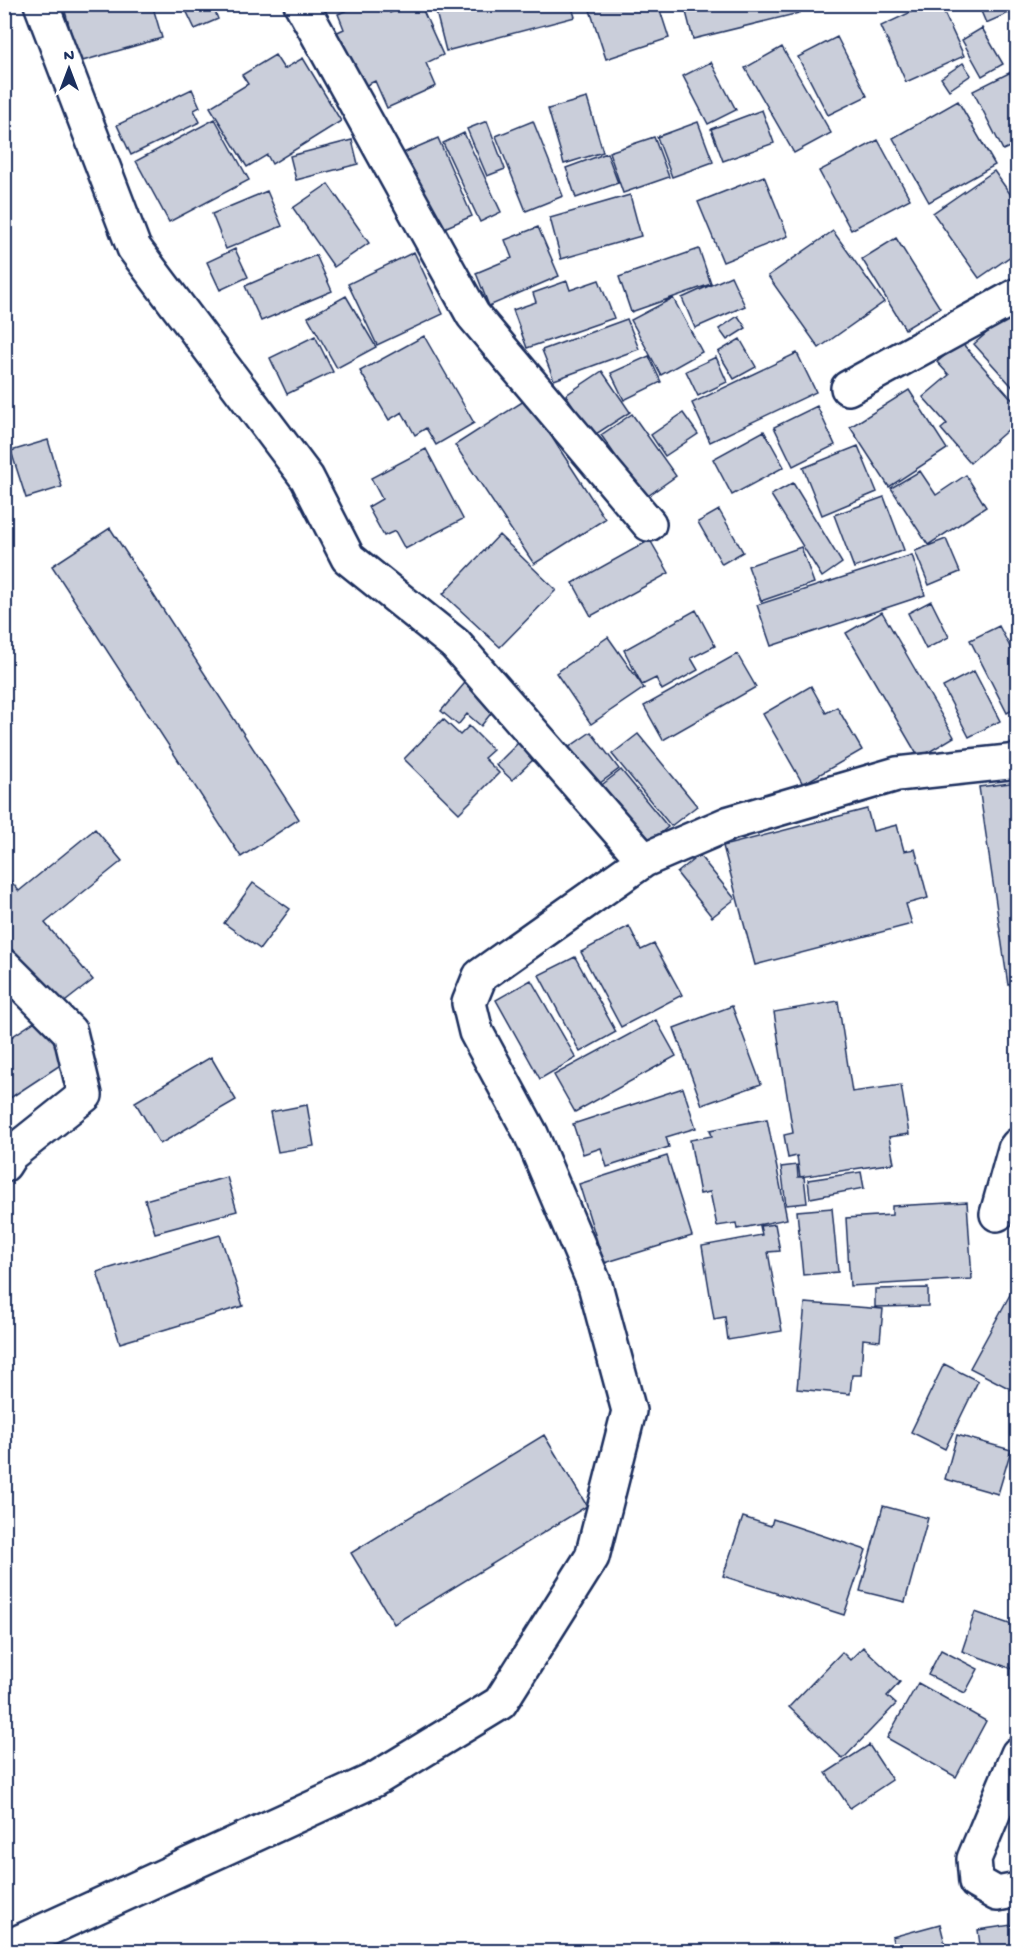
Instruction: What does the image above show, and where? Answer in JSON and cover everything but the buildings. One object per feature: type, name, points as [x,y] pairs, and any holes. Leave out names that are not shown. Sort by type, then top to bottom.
[{"type":"street","points":[[41,4],[134,248],[307,478],[348,558],[455,644],[644,860]]},
{"type":"street","points":[[301,4],[473,315],[649,524]]},
{"type":"street","points":[[848,388],[1017,295]]},
{"type":"street","points":[[4,1949],[374,1780],[500,1703],[592,1557],[629,1411],[595,1285],[531,1134],[476,1032],[469,1003],[480,976],[644,860],[730,823],[897,774],[1017,761]]},
{"type":"street","points":[[4,966],[70,1032],[84,1095],[10,1154],[4,1165]]},
{"type":"street","points":[[997,1214],[1017,1145]]},
{"type":"street","points":[[1017,1754],[974,1859],[976,1882],[997,1894],[1017,1890]]}]
